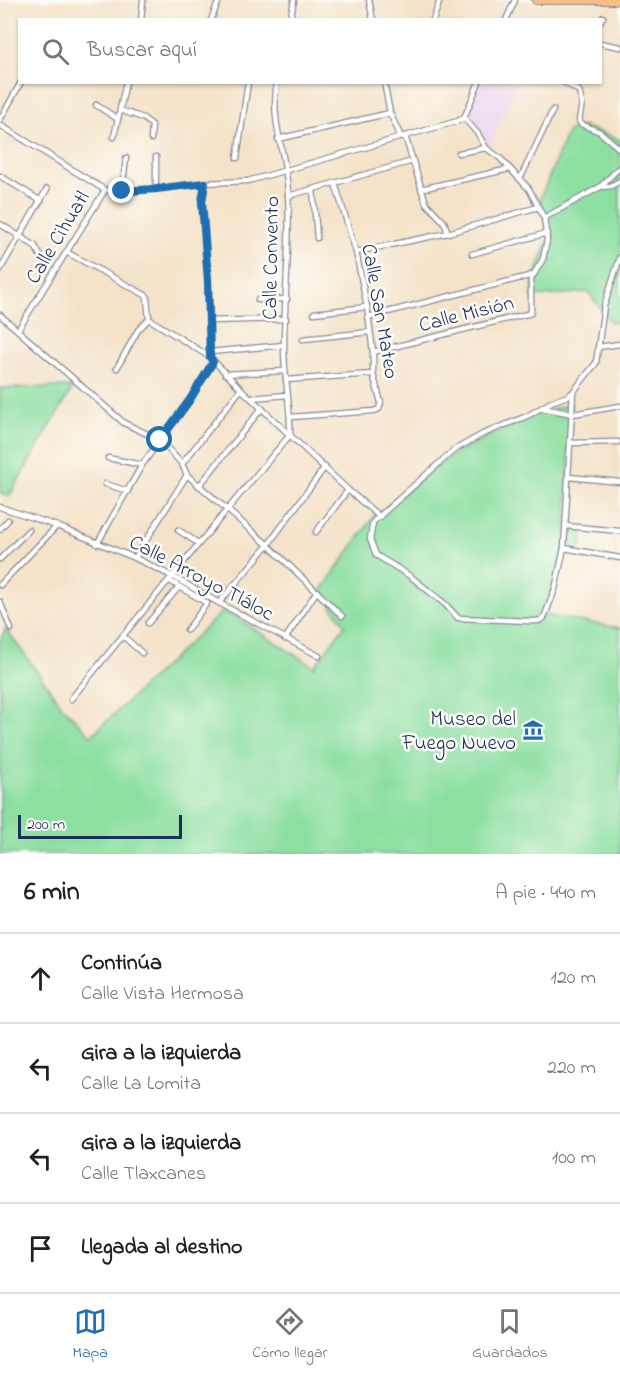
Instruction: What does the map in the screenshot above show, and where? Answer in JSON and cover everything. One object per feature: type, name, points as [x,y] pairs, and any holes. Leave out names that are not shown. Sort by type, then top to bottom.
[{"type":"main road","points":[[536,0],[620,0]]},
{"type":"street","points":[[141,18],[143,0]]},
{"type":"street","points":[[212,18],[219,0]]},
{"type":"street","points":[[290,18],[294,0]]},
{"type":"street","points":[[369,0],[373,18]]},
{"type":"street","points":[[434,18],[440,0]]},
{"type":"street","points":[[507,18],[515,0]]},
{"type":"street","points":[[602,43],[620,47]]},
{"type":"street","points":[[0,120],[20,84]]},
{"type":"street","points":[[114,137],[126,84]]},
{"type":"street","points":[[237,158],[248,84]]},
{"type":"street","name":"Calle Convento","points":[[277,84],[275,120],[288,196],[284,345],[287,395],[291,417],[290,435]]},
{"type":"street","points":[[384,84],[390,112],[413,161],[426,203],[444,222],[448,233]]},
{"type":"street","points":[[464,118],[478,84]]},
{"type":"street","points":[[565,84],[579,91],[582,103],[579,121],[581,124],[600,132],[620,148]]},
{"type":"street","points":[[96,105],[118,119]]},
{"type":"street","points":[[120,110],[142,118],[152,125],[151,139]]},
{"type":"street","points":[[520,179],[552,110]]},
{"type":"street","points":[[278,139],[390,112]]},
{"type":"street","points":[[0,125],[105,190],[122,191],[248,181],[464,118]]},
{"type":"street","points":[[368,317],[533,275],[543,259],[548,233],[544,218],[529,189],[500,158],[486,148],[478,134],[464,118]]},
{"type":"street","points":[[459,153],[486,148]]},
{"type":"street","points":[[156,157],[156,189]]},
{"type":"street","points":[[122,191],[126,158]]},
{"type":"street","points":[[288,196],[413,161]]},
{"type":"street","points":[[600,188],[620,167]]},
{"type":"street","points":[[422,189],[509,169]]},
{"type":"street","points":[[0,176],[40,201]]},
{"type":"street","points":[[544,218],[600,188],[620,181]]},
{"type":"street","points":[[97,544],[142,465],[189,401],[211,357],[202,202],[205,183]]},
{"type":"street","name":"Calle San Mateo","points":[[291,417],[379,410],[381,403],[373,374],[373,352],[367,307],[356,252],[335,183]]},
{"type":"street","points":[[0,270],[47,189]]},
{"type":"street","points":[[313,189],[317,238]]},
{"type":"street","name":"Calle Cihuatl","points":[[18,330],[68,253],[105,190]]},
{"type":"street","points":[[356,252],[448,233],[538,207]]},
{"type":"street","points":[[0,224],[35,246],[42,259]]},
{"type":"street","points":[[472,254],[548,233]]},
{"type":"street","points":[[68,253],[147,296],[150,319]]},
{"type":"street","points":[[573,392],[564,548],[555,589],[544,618],[538,621],[458,618],[445,604],[410,576],[376,555],[369,533],[373,522],[454,450],[573,392],[596,363],[604,306],[620,257]]},
{"type":"street","name":"Calle Misión","points":[[373,352],[531,313],[533,275]]},
{"type":"street","points":[[258,300],[287,299]]},
{"type":"street","points":[[315,313],[367,307]]},
{"type":"street","points":[[0,315],[124,423],[160,440],[182,464],[187,475],[268,545],[342,616]]},
{"type":"street","points":[[150,319],[211,357],[225,374],[348,490],[380,517]]},
{"type":"street","points":[[117,368],[138,330],[150,319]]},
{"type":"street","points":[[209,321],[286,319]]},
{"type":"street","points":[[303,339],[370,332]]},
{"type":"street","points":[[598,347],[620,344]]},
{"type":"street","points":[[211,357],[284,345]]},
{"type":"street","points":[[225,374],[285,370]]},
{"type":"street","points":[[286,380],[373,374]]},
{"type":"street","points":[[182,464],[241,389]]},
{"type":"street","points":[[251,398],[287,395]]},
{"type":"street","points":[[542,408],[573,414],[620,406]]},
{"type":"street","points":[[199,486],[262,408]]},
{"type":"street","points":[[71,699],[170,582],[172,576],[198,543],[290,435]]},
{"type":"street","points":[[571,443],[618,442]]},
{"type":"street","points":[[108,458],[142,465]]},
{"type":"street","points":[[219,603],[268,545],[325,467]]},
{"type":"street","points":[[135,558],[187,475]]},
{"type":"street","points":[[569,477],[620,482]]},
{"type":"street","points":[[105,484],[128,491]]},
{"type":"street","points":[[316,532],[348,490]]},
{"type":"street","name":"Calle Arroyo Tláloc","points":[[0,507],[57,526],[135,558],[319,656]]},
{"type":"street","points":[[0,529],[8,520]]},
{"type":"street","points":[[0,585],[57,526]]},
{"type":"street","points":[[566,526],[620,531]]},
{"type":"street","points":[[0,559],[29,530]]},
{"type":"street","points":[[178,530],[198,543]]},
{"type":"street","points":[[0,548],[6,553]]},
{"type":"street","points":[[564,548],[620,558]]},
{"type":"street","points":[[170,582],[207,603],[187,630]]},
{"type":"street","points":[[148,623],[179,587]]},
{"type":"street","points":[[285,639],[317,591]]},
{"type":"street","points":[[0,603],[11,629]]},
{"type":"street","points":[[123,636],[142,653]]},
{"type":"shaded area","points":[[515,15],[582,15],[582,18],[514,18]]},
{"type":"shaded area","points":[[481,84],[517,84],[490,146],[467,114]]},
{"type":"green space","points":[[583,126],[620,140],[620,323],[611,322],[588,292],[532,297],[533,281],[551,234],[540,199],[568,131]]},
{"type":"green space","points":[[73,387],[9,496],[0,493],[0,388]]},
{"type":"green space","points":[[571,404],[565,556],[543,615],[620,628],[620,854],[0,854],[0,640],[6,629],[62,706],[91,736],[224,610],[314,667],[345,625],[321,591],[374,516],[453,454],[525,418]]},
{"type":"green space","points":[[572,531],[583,531],[581,548],[571,546]]},
{"type":"place","name":"Museo del Fuego Nuevo","points":[[533,730]]},
{"type":"route","points":[[122,191],[205,183],[202,202],[208,280],[210,357],[213,362],[189,401],[160,440]]}]
